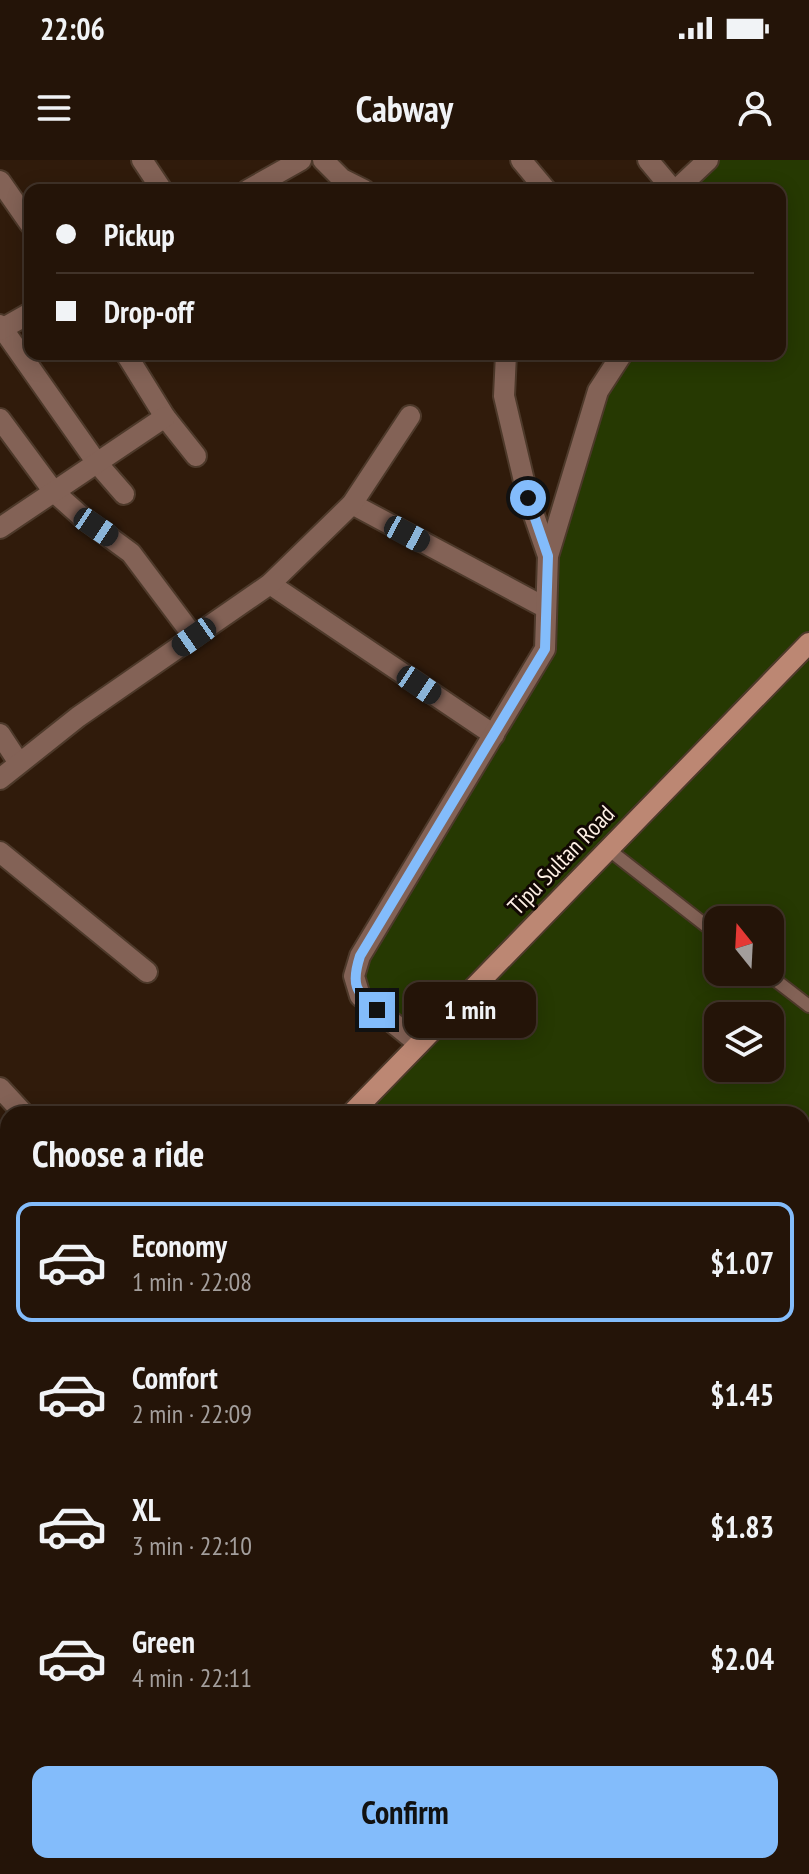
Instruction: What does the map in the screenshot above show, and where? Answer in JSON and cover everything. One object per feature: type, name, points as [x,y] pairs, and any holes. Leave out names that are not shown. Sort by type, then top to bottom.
[{"type":"main road","name":"Tipu Sultan Road","points":[[359,1106],[809,643]]},
{"type":"street","points":[[142,160],[158,184]]},
{"type":"street","points":[[259,184],[301,160]]},
{"type":"street","points":[[323,160],[342,179],[352,184]]},
{"type":"street","points":[[521,160],[541,184]]},
{"type":"street","points":[[648,160],[669,184]]},
{"type":"street","points":[[681,184],[708,160]]},
{"type":"street","points":[[0,181],[24,215]]},
{"type":"street","points":[[24,316],[1,328],[97,463],[124,494]]},
{"type":"street","points":[[130,360],[165,417],[196,456]]},
{"type":"street","points":[[506,360],[504,396],[528,498],[548,556]]},
{"type":"street","points":[[419,1044],[360,996],[354,976],[360,956],[545,649],[548,556],[598,391],[618,360]]},
{"type":"street","points":[[0,779],[78,717],[270,584],[352,504],[410,416]]},
{"type":"street","points":[[0,528],[165,417]]},
{"type":"street","points":[[0,419],[54,492],[131,553],[194,637]]},
{"type":"street","points":[[352,504],[546,608]]},
{"type":"street","points":[[270,584],[494,735]]},
{"type":"street","points":[[0,734],[19,763]]},
{"type":"street","points":[[0,852],[147,972]]},
{"type":"street","points":[[0,1088],[17,1106]]},
{"type":"lane","points":[[608,849],[704,924]]},
{"type":"lane","points":[[783,986],[809,1006]]},
{"type":"green space","points":[[703,160],[809,160],[809,1106],[349,1106],[409,1041],[350,977],[543,649],[546,555],[616,360],[786,360],[786,184],[677,184]]},
{"type":"route","points":[[377,1010],[360,996],[354,976],[360,956],[545,649],[548,556],[528,498]]}]
